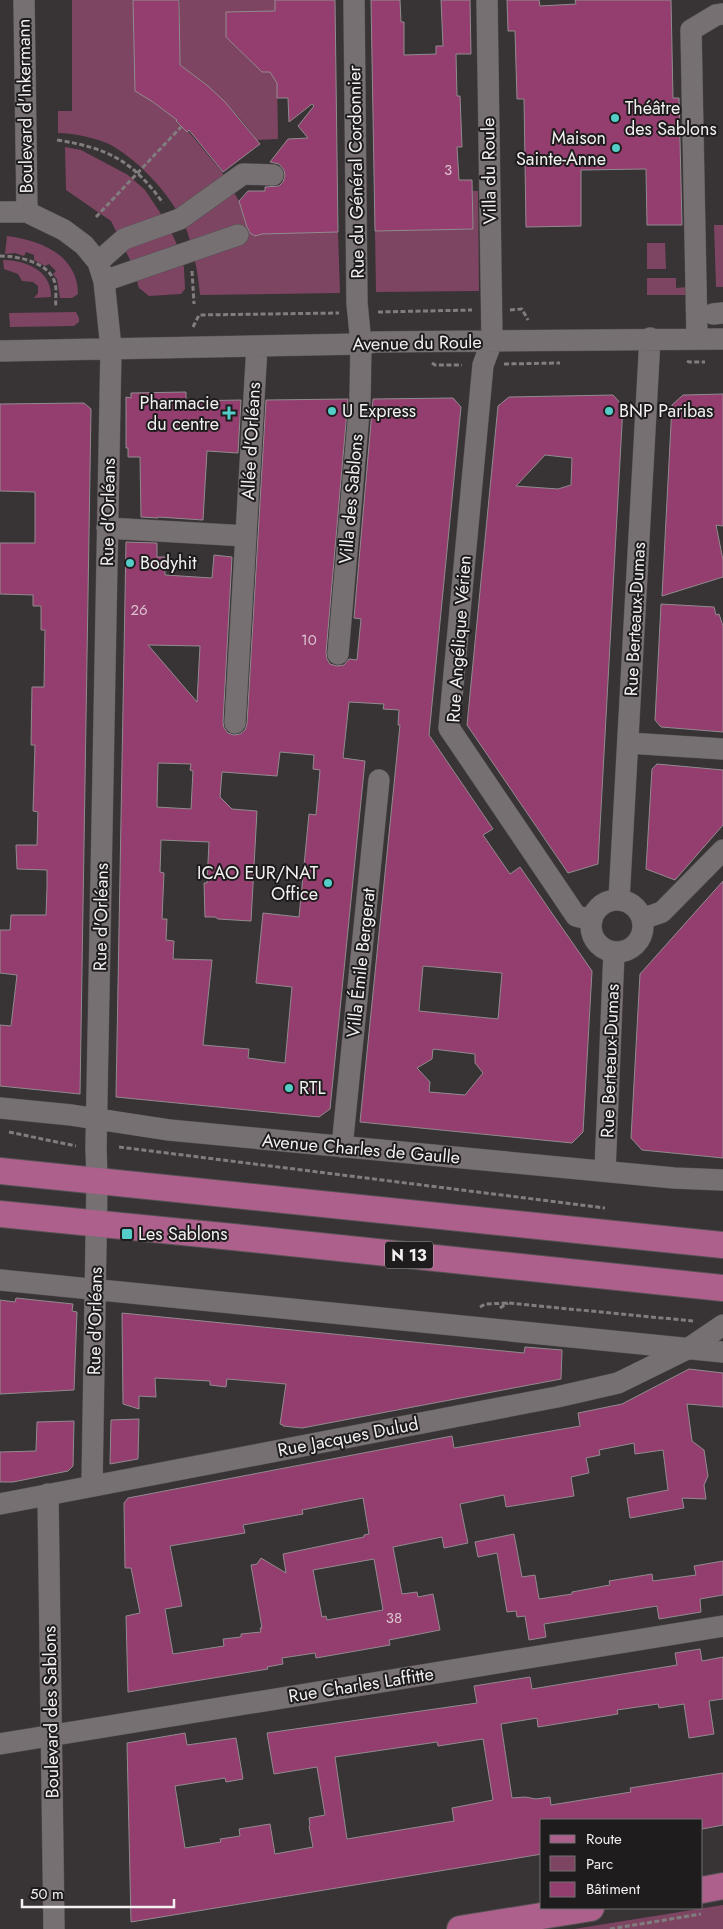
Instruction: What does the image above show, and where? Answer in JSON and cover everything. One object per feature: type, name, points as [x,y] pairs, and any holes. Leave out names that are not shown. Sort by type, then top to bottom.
[{"type":"main road","name":"N 13","points":[[0,1171],[723,1245]]},
{"type":"main road","name":"N 13","points":[[0,1214],[723,1288]]},
{"type":"main road","points":[[703,1902],[723,1886]]},
{"type":"main road","points":[[460,1929],[585,1909]]},
{"type":"street","name":"Boulevard d'Inkermann","points":[[24,0],[27,212]]},
{"type":"street","name":"Rue du Général Cordonnier","points":[[354,0],[357,303],[361,344]]},
{"type":"street","name":"Villa du Roule","points":[[487,0],[492,341]]},
{"type":"street","points":[[697,338],[691,30],[716,15],[723,14]]},
{"type":"street","points":[[101,272],[124,239],[180,219],[243,174],[273,175]]},
{"type":"street","points":[[0,212],[27,212],[64,230],[84,245],[101,272]]},
{"type":"street","points":[[101,272],[186,252],[238,235]]},
{"type":"street","name":"Rue d'Orléans","points":[[92,1485],[96,1147],[111,348],[101,272]]},
{"type":"street","name":"Avenue du Roule","points":[[0,351],[361,344],[376,342],[650,338],[723,339]]},
{"type":"street","name":"Rue Berteaux-Dumas","points":[[619,900],[650,338]]},
{"type":"street","name":"Rue Angélique Vérien","points":[[492,341],[483,365],[449,728],[576,916],[592,920]]},
{"type":"street","name":"Villa des Sablons","points":[[338,654],[360,400],[361,344]]},
{"type":"street","name":"Allée d'Orléans","points":[[235,723],[257,346]]},
{"type":"street","points":[[107,528],[246,536]]},
{"type":"street","points":[[628,743],[723,750]]},
{"type":"street","name":"Villa Émile Bergerat","points":[[342,1147],[380,780]]},
{"type":"street","points":[[642,919],[662,912],[723,850]]},
{"type":"street","points":[[619,900],[629,903],[637,910],[642,919],[642,932],[637,943],[626,950],[614,952],[604,948],[596,941],[591,931],[592,920],[597,909],[607,902],[619,900]]},
{"type":"street","name":"Rue Berteaux-Dumas","points":[[605,1171],[614,952]]},
{"type":"street","name":"Avenue Charles de Gaulle","points":[[0,1108],[98,1119],[170,1130],[674,1178],[723,1180]]},
{"type":"street","points":[[0,1280],[723,1352]]},
{"type":"street","name":"Rue Jacques Dulud","points":[[0,1504],[557,1398],[618,1383],[689,1348],[723,1324]]},
{"type":"street","name":"Boulevard des Sablons","points":[[48,1494],[54,1929]]},
{"type":"street","name":"Rue Charles Laffitte","points":[[0,1744],[723,1626]]},
{"type":"path","points":[[96,217],[181,127]]},
{"type":"path","points":[[57,140],[83,144],[107,152],[138,173],[149,182],[174,221]]},
{"type":"path","points":[[186,252],[192,269],[194,304]]},
{"type":"path","points":[[0,256],[25,259],[49,273],[54,283],[56,307]]},
{"type":"path","points":[[0,1130],[82,1148]]},
{"type":"path","points":[[119,1147],[615,1209]]},
{"type":"path","points":[[508,1304],[696,1322]]},
{"type":"path","points":[[610,1929],[679,1909]]},
{"type":"green space","points":[[72,0],[133,0],[153,102],[188,131],[222,172],[239,201],[248,231],[255,236],[262,233],[338,232],[340,293],[200,295],[192,247],[187,231],[174,206],[155,182],[134,161],[111,145],[85,136],[58,133],[58,111],[72,111]]},
{"type":"green space","points":[[180,0],[275,0],[275,12],[226,37],[262,72],[277,72],[278,139],[257,140],[222,99],[180,65]]},
{"type":"green space","points":[[65,147],[81,150],[128,175],[145,190],[167,223],[179,249],[184,268],[185,289],[181,294],[149,296],[139,288],[132,264],[111,221],[66,190]]},
{"type":"green space","points":[[473,191],[478,191],[479,291],[376,292],[375,231],[473,229]]},
{"type":"green space","points":[[714,225],[723,225],[723,287],[716,287]]},
{"type":"green space","points":[[7,236],[32,241],[55,252],[72,269],[78,294],[72,298],[60,298],[57,279],[53,274],[56,271],[49,264],[45,266],[34,260],[34,255],[26,252],[24,256],[15,253],[5,254]]},
{"type":"green space","points":[[647,243],[665,243],[666,269],[647,269]]},
{"type":"green space","points":[[3,260],[20,262],[36,269],[47,280],[51,297],[34,298],[38,293],[38,286],[33,282],[22,281],[18,274],[4,269]]},
{"type":"green space","points":[[647,278],[676,278],[676,288],[687,287],[687,295],[647,295]]},
{"type":"green space","points":[[76,312],[79,322],[74,326],[10,327],[9,313]]},
{"type":"green space","points":[[723,1905],[723,1929],[574,1929],[703,1909]]},
{"type":"building","points":[[133,0],[179,0],[180,65],[208,86],[225,102],[260,144],[223,172],[189,130],[187,132],[177,120],[135,91]]},
{"type":"building","points":[[275,0],[335,0],[338,232],[262,234],[255,236],[250,233],[247,227],[239,201],[248,191],[265,191],[265,187],[279,186],[283,182],[284,170],[279,164],[270,162],[288,139],[308,138],[298,126],[314,106],[312,104],[289,122],[288,98],[277,98],[277,83],[270,72],[262,72],[226,37],[226,12],[275,11]]},
{"type":"building","points":[[371,0],[400,0],[401,22],[404,22],[404,55],[436,54],[436,46],[443,46],[441,0],[470,0],[471,54],[456,54],[457,96],[460,96],[462,147],[457,147],[459,180],[472,180],[473,229],[375,231]]},
{"type":"building","name":"Théâtre des Sablons","points":[[507,0],[539,0],[540,6],[576,4],[575,0],[671,0],[673,98],[679,98],[682,225],[647,225],[646,169],[581,170],[581,226],[526,227],[524,99],[517,99],[515,31],[508,31]]},
{"type":"building","points":[[186,392],[186,401],[241,400],[238,453],[207,451],[203,520],[141,517],[140,457],[128,457],[128,448],[126,448],[126,397],[131,398],[131,393]]},
{"type":"building","points":[[723,394],[723,526],[716,525],[723,560],[723,577],[662,596],[672,405],[683,395]]},
{"type":"building","points":[[613,395],[623,406],[598,864],[568,873],[467,725],[498,406],[509,397]],"holes":[[[545,455],[572,458],[571,485],[558,489],[516,486]]]},
{"type":"building","points":[[453,398],[461,407],[429,735],[493,829],[483,835],[510,874],[520,867],[592,971],[583,1132],[572,1143],[360,1122],[400,725],[398,725],[399,710],[383,709],[384,704],[349,702],[343,758],[365,761],[330,1109],[319,1117],[116,1097],[126,542],[157,543],[157,557],[165,557],[165,575],[212,578],[214,555],[232,557],[223,722],[224,728],[228,733],[240,734],[245,730],[247,724],[266,400],[348,399],[326,653],[330,664],[337,666],[344,665],[349,659],[357,660],[361,619],[354,618],[373,399]],"holes":[[[148,645],[200,646],[197,702]],[[280,752],[314,755],[313,769],[320,770],[316,815],[309,814],[299,917],[263,913],[256,983],[292,987],[285,1063],[248,1058],[249,1049],[203,1045],[212,960],[173,959],[174,941],[166,940],[167,919],[162,919],[164,873],[160,872],[161,840],[209,842],[207,883],[204,883],[205,917],[251,921],[257,811],[232,809],[220,797],[222,772],[277,776]],[[158,763],[191,764],[190,770],[193,771],[191,809],[157,807]],[[423,966],[502,973],[498,1019],[419,1011]],[[433,1049],[475,1054],[475,1063],[483,1073],[465,1095],[429,1092],[430,1082],[417,1068],[432,1059]]]},
{"type":"building","points":[[84,403],[91,409],[80,1094],[0,1086],[0,1025],[11,1026],[17,975],[0,973],[0,930],[10,930],[11,915],[46,915],[47,870],[17,869],[16,845],[37,845],[38,812],[33,811],[35,745],[31,745],[32,687],[44,687],[45,630],[41,630],[41,606],[33,606],[33,595],[0,594],[0,543],[35,543],[35,492],[0,491],[0,404]]},
{"type":"building","points":[[661,604],[714,607],[716,615],[719,614],[723,626],[723,732],[661,727],[655,720]]},
{"type":"building","points":[[657,764],[723,770],[723,825],[675,880],[646,869],[652,769]]},
{"type":"building","points":[[723,881],[723,1158],[642,1150],[631,1138],[640,974]]},
{"type":"building","points":[[16,1298],[73,1304],[72,1311],[77,1312],[74,1390],[0,1394],[0,1300],[15,1302]]},
{"type":"building","points":[[122,1313],[524,1353],[525,1347],[562,1350],[561,1379],[302,1428],[280,1424],[286,1384],[227,1379],[226,1387],[210,1385],[210,1381],[155,1378],[156,1397],[139,1396],[139,1409],[123,1404]]},
{"type":"building","points":[[689,1369],[723,1373],[723,1407],[687,1404],[692,1441],[704,1450],[708,1476],[704,1485],[706,1499],[682,1498],[684,1508],[630,1518],[627,1498],[668,1490],[663,1450],[635,1454],[634,1443],[599,1450],[600,1455],[586,1458],[589,1473],[571,1477],[574,1496],[506,1507],[504,1495],[460,1504],[468,1543],[444,1548],[442,1537],[393,1547],[402,1594],[417,1592],[418,1597],[433,1594],[440,1630],[389,1640],[390,1645],[316,1658],[315,1653],[282,1658],[283,1664],[267,1667],[268,1669],[128,1692],[126,1616],[140,1613],[131,1568],[125,1568],[124,1503],[128,1498],[452,1436],[454,1448],[580,1426],[578,1413],[622,1404]],"holes":[[[363,1498],[369,1534],[364,1535],[364,1537],[283,1554],[286,1573],[261,1558],[257,1564],[251,1565],[262,1628],[260,1628],[261,1632],[241,1634],[241,1637],[223,1639],[224,1646],[173,1654],[165,1609],[182,1606],[170,1546],[245,1533],[243,1525],[303,1514],[302,1510]],[[374,1559],[383,1610],[327,1620],[326,1616],[322,1617],[313,1570]]]},
{"type":"building","points":[[139,1419],[138,1459],[110,1464],[111,1420]]},
{"type":"building","points":[[74,1421],[73,1466],[68,1471],[13,1482],[0,1482],[0,1452],[36,1451],[37,1422]]},
{"type":"building","points":[[514,1534],[522,1577],[535,1575],[539,1599],[610,1585],[609,1581],[652,1574],[653,1581],[696,1575],[694,1566],[723,1561],[723,1595],[700,1599],[701,1612],[659,1619],[657,1606],[544,1624],[546,1637],[529,1640],[525,1616],[517,1617],[516,1611],[507,1612],[497,1553],[478,1557],[475,1542]]},
{"type":"building","points":[[700,1649],[702,1661],[723,1657],[723,1699],[709,1701],[714,1734],[689,1738],[684,1704],[659,1708],[658,1704],[617,1710],[618,1714],[538,1727],[537,1718],[501,1724],[512,1798],[525,1797],[536,1799],[550,1797],[551,1805],[631,1792],[630,1788],[723,1773],[723,1825],[703,1829],[703,1819],[540,1819],[540,1854],[131,1922],[127,1743],[185,1733],[187,1745],[236,1738],[243,1779],[226,1782],[225,1778],[175,1786],[185,1848],[221,1842],[220,1839],[240,1836],[239,1829],[270,1824],[275,1854],[313,1847],[309,1818],[325,1815],[317,1767],[274,1774],[267,1733],[477,1703],[474,1686],[530,1677],[532,1689],[677,1665],[675,1653]],"holes":[[[483,1739],[493,1800],[452,1808],[454,1821],[347,1839],[335,1757],[437,1742],[438,1746]]]},
{"type":"place","name":"Théâtre des Sablons","points":[[615,118]]},
{"type":"place","name":"Maison Sainte-Anne","points":[[616,148]]},
{"type":"place","name":"U Express","points":[[332,411]]},
{"type":"place","name":"BNP Paribas","points":[[609,411]]},
{"type":"place","name":"Pharmacie du centre","points":[[229,413]]},
{"type":"place","name":"Bodyhit","points":[[130,563]]},
{"type":"place","name":"ICAO EUR/NAT Office","points":[[328,883]]},
{"type":"place","name":"RTL","points":[[289,1088]]},
{"type":"place","name":"Les Sablons","points":[[127,1234]]}]
